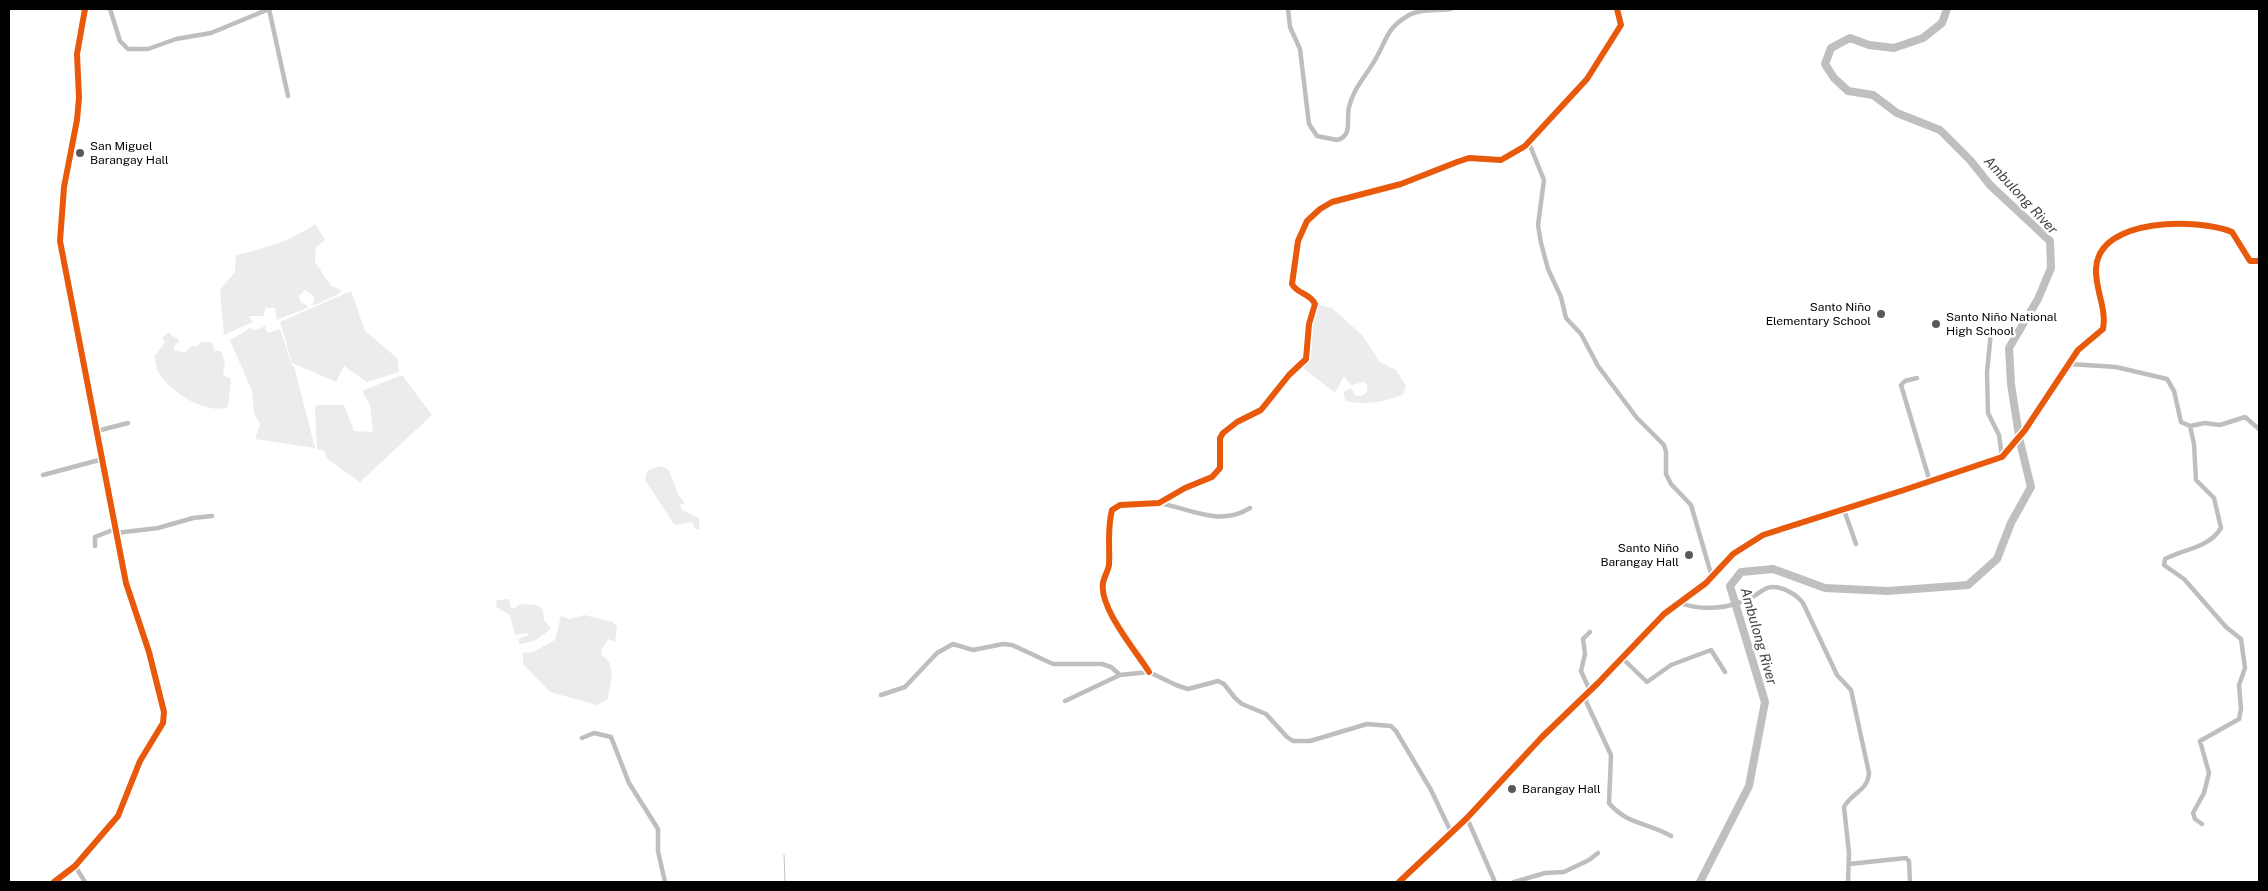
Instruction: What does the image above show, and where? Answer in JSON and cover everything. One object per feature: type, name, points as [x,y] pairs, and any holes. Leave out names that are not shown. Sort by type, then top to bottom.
[{"type":"street","points":[[54,882],[75,866],[118,816],[140,761],[158,734],[164,712],[149,652],[126,583],[60,241],[64,187],[77,120],[77,54],[84,9]]},
{"type":"street","points":[[110,9],[120,41],[128,49],[148,49],[176,39],[211,33],[269,9],[288,96]]},
{"type":"street","points":[[1288,9],[1290,27],[1300,49],[1309,124],[1317,136],[1337,140],[1345,136],[1348,131],[1349,108],[1357,88],[1375,62],[1385,36],[1393,26],[1413,13],[1451,9]]},
{"type":"street","points":[[1160,504],[1185,488],[1217,473],[1220,468],[1220,438],[1223,433],[1237,422],[1261,410],[1289,375],[1306,359],[1309,324],[1315,304],[1310,297],[1294,288],[1292,284],[1298,241],[1307,221],[1332,202],[1401,184],[1469,158],[1502,160],[1529,143],[1551,116],[1587,79],[1621,25],[1617,9]]},
{"type":"street","points":[[1529,143],[1544,180],[1538,225],[1541,243],[1548,269],[1561,297],[1566,318],[1580,334],[1598,366],[1637,418],[1664,445],[1666,452],[1666,474],[1671,484],[1691,505],[1712,578]]},
{"type":"street","points":[[1399,882],[1467,818],[1542,737],[1590,691],[1664,614],[1712,578],[1733,554],[1763,535],[1930,482],[2004,456],[2025,430],[2078,350],[2104,329],[2103,310],[2096,269],[2098,255],[2104,248],[2137,228],[2163,224],[2204,224],[2232,232],[2250,261],[2259,261]]},
{"type":"street","points":[[1991,332],[1988,372],[1988,413],[1999,435],[2004,456]]},
{"type":"street","points":[[2070,364],[2116,367],[2167,379],[2174,391],[2181,422],[2190,426],[2205,422],[2220,425],[2245,417],[2259,429]]},
{"type":"street","points":[[1917,378],[1905,381],[1901,385],[1930,482]]},
{"type":"street","points":[[97,431],[128,423]]},
{"type":"street","points":[[2190,426],[2194,444],[2196,480],[2214,498],[2221,528],[2208,541],[2165,559],[2164,565],[2184,579],[2226,626],[2241,639],[2245,668],[2239,684],[2241,709],[2239,719],[2200,741],[2208,773],[2204,793],[2193,813],[2195,819],[2202,824]]},
{"type":"street","points":[[43,475],[103,459]]},
{"type":"street","points":[[1250,508],[1234,517],[1221,518],[1160,504],[1120,505],[1112,510],[1108,536],[1109,566],[1103,583],[1104,596],[1123,635],[1149,672],[1188,689],[1218,681],[1224,684],[1242,704],[1266,714],[1287,738],[1294,741],[1310,741],[1367,724],[1391,726],[1431,790],[1451,832]]},
{"type":"street","points":[[1844,510],[1856,544]]},
{"type":"street","points":[[94,546],[95,537],[116,531],[158,528],[193,518],[212,516]]},
{"type":"street","points":[[1680,602],[1704,609],[1730,605],[1745,601],[1773,587],[1799,597],[1837,675],[1851,690],[1869,773],[1866,786],[1846,802],[1844,807],[1848,882]]},
{"type":"street","points":[[1590,632],[1583,639],[1585,654],[1581,670],[1590,691]]},
{"type":"street","points":[[881,695],[905,687],[937,653],[953,644],[972,650],[1003,644],[1012,645],[1045,662],[1102,664],[1111,667],[1120,675]]},
{"type":"street","points":[[1622,658],[1646,682],[1671,665],[1711,650],[1725,672]]},
{"type":"street","points":[[1064,702],[1120,675],[1149,672]]},
{"type":"street","points":[[1584,696],[1611,755],[1612,769],[1609,802],[1617,811],[1635,822],[1671,836]]},
{"type":"street","points":[[582,738],[594,733],[611,736],[629,783],[658,829],[658,850],[665,882]]},
{"type":"street","points":[[1467,818],[1495,882]]},
{"type":"street","points":[[1514,882],[1545,873],[1564,872],[1590,860],[1598,852]]},
{"type":"street","points":[[1848,864],[1906,858],[1909,861],[1910,882]]},
{"type":"street","points":[[75,866],[85,882]]},
{"type":"shaded area","points":[[315,224],[325,240],[316,247],[315,262],[331,286],[341,290],[340,293],[313,306],[314,296],[305,290],[299,296],[301,302],[309,307],[277,320],[275,308],[266,308],[263,316],[249,316],[253,322],[224,335],[220,290],[235,272],[236,255],[288,239]]},
{"type":"shaded area","points":[[351,291],[365,331],[397,358],[399,372],[367,382],[344,366],[336,382],[292,363],[280,322]]},
{"type":"shaded area","points":[[1316,304],[1332,308],[1363,336],[1380,362],[1396,370],[1406,386],[1403,395],[1368,403],[1346,401],[1343,393],[1351,388],[1356,396],[1363,395],[1367,392],[1367,385],[1364,382],[1351,385],[1344,376],[1335,393],[1302,367],[1306,361],[1308,337]]},
{"type":"shaded area","points":[[266,326],[265,329],[268,333],[280,329],[292,365],[294,366],[315,448],[255,439],[260,424],[254,414],[252,391],[230,340],[250,328],[255,330]]},
{"type":"shaded area","points":[[169,332],[178,339],[179,343],[176,343],[173,350],[185,353],[190,347],[197,346],[201,342],[212,342],[215,351],[221,351],[225,363],[223,375],[231,379],[228,407],[219,409],[199,405],[180,394],[164,380],[158,372],[154,357],[165,342],[162,338]]},
{"type":"shaded area","points":[[402,375],[432,415],[360,482],[327,459],[324,451],[317,449],[315,407],[318,405],[344,405],[354,431],[373,432],[370,405],[362,391]]},
{"type":"shaded area","points":[[659,466],[668,469],[679,496],[685,503],[680,505],[682,510],[699,518],[699,529],[695,529],[693,522],[674,524],[645,480],[647,471]]},
{"type":"shaded area","points":[[509,599],[511,608],[515,608],[520,604],[536,605],[543,609],[544,620],[551,629],[534,641],[519,644],[518,639],[529,635],[527,633],[515,635],[510,615],[496,607],[497,600]]},
{"type":"shaded area","points":[[584,615],[613,622],[617,627],[615,642],[608,639],[601,655],[610,663],[612,674],[608,699],[597,705],[550,692],[523,664],[523,653],[533,652],[555,640],[561,616],[570,619]]},
{"type":"waterway","name":"Ambulong River","points":[[1700,882],[1749,786],[1765,702],[1730,586],[1741,572],[1773,569],[1825,588],[1888,591],[1968,585],[1997,559],[2011,523],[2031,487],[2020,442],[2011,384],[2009,348],[2038,299],[2051,268],[2050,241],[1990,185],[1970,160],[1940,130],[1897,113],[1873,95],[1848,91],[1834,78],[1825,64],[1831,48],[1850,38],[1869,45],[1894,48],[1923,38],[1942,23],[1947,9]]},
{"type":"waterway","points":[[784,855],[785,882]]},
{"type":"cycle path","points":[[54,882],[75,866],[118,816],[140,761],[163,723],[164,712],[149,652],[126,583],[60,241],[64,187],[77,120],[79,98],[77,54],[85,9]]},
{"type":"cycle path","points":[[1149,672],[1112,617],[1103,593],[1103,583],[1109,565],[1109,531],[1112,510],[1120,505],[1159,503],[1185,488],[1212,477],[1220,468],[1220,438],[1223,433],[1237,422],[1261,410],[1289,375],[1306,359],[1309,324],[1315,304],[1313,300],[1297,290],[1292,284],[1298,241],[1307,221],[1320,209],[1332,202],[1401,184],[1469,158],[1501,160],[1525,146],[1587,79],[1621,25],[1617,9]]},
{"type":"cycle path","points":[[1399,882],[1467,818],[1542,737],[1598,683],[1664,614],[1706,583],[1733,554],[1763,535],[2002,457],[2025,430],[2078,350],[2103,329],[2104,322],[2096,269],[2101,252],[2113,239],[2131,231],[2152,226],[2175,224],[2216,227],[2232,232],[2250,261],[2259,261]]},
{"type":"place","name":"San Miguel Barangay Hall","points":[[80,153]]},
{"type":"place","name":"Santo Niño Elementary School","points":[[1881,314]]},
{"type":"place","name":"Santo Niño National High School","points":[[1936,324]]},
{"type":"place","name":"Santo Niño Barangay Hall","points":[[1689,555]]},
{"type":"place","name":"Barangay Hall","points":[[1512,789]]}]
